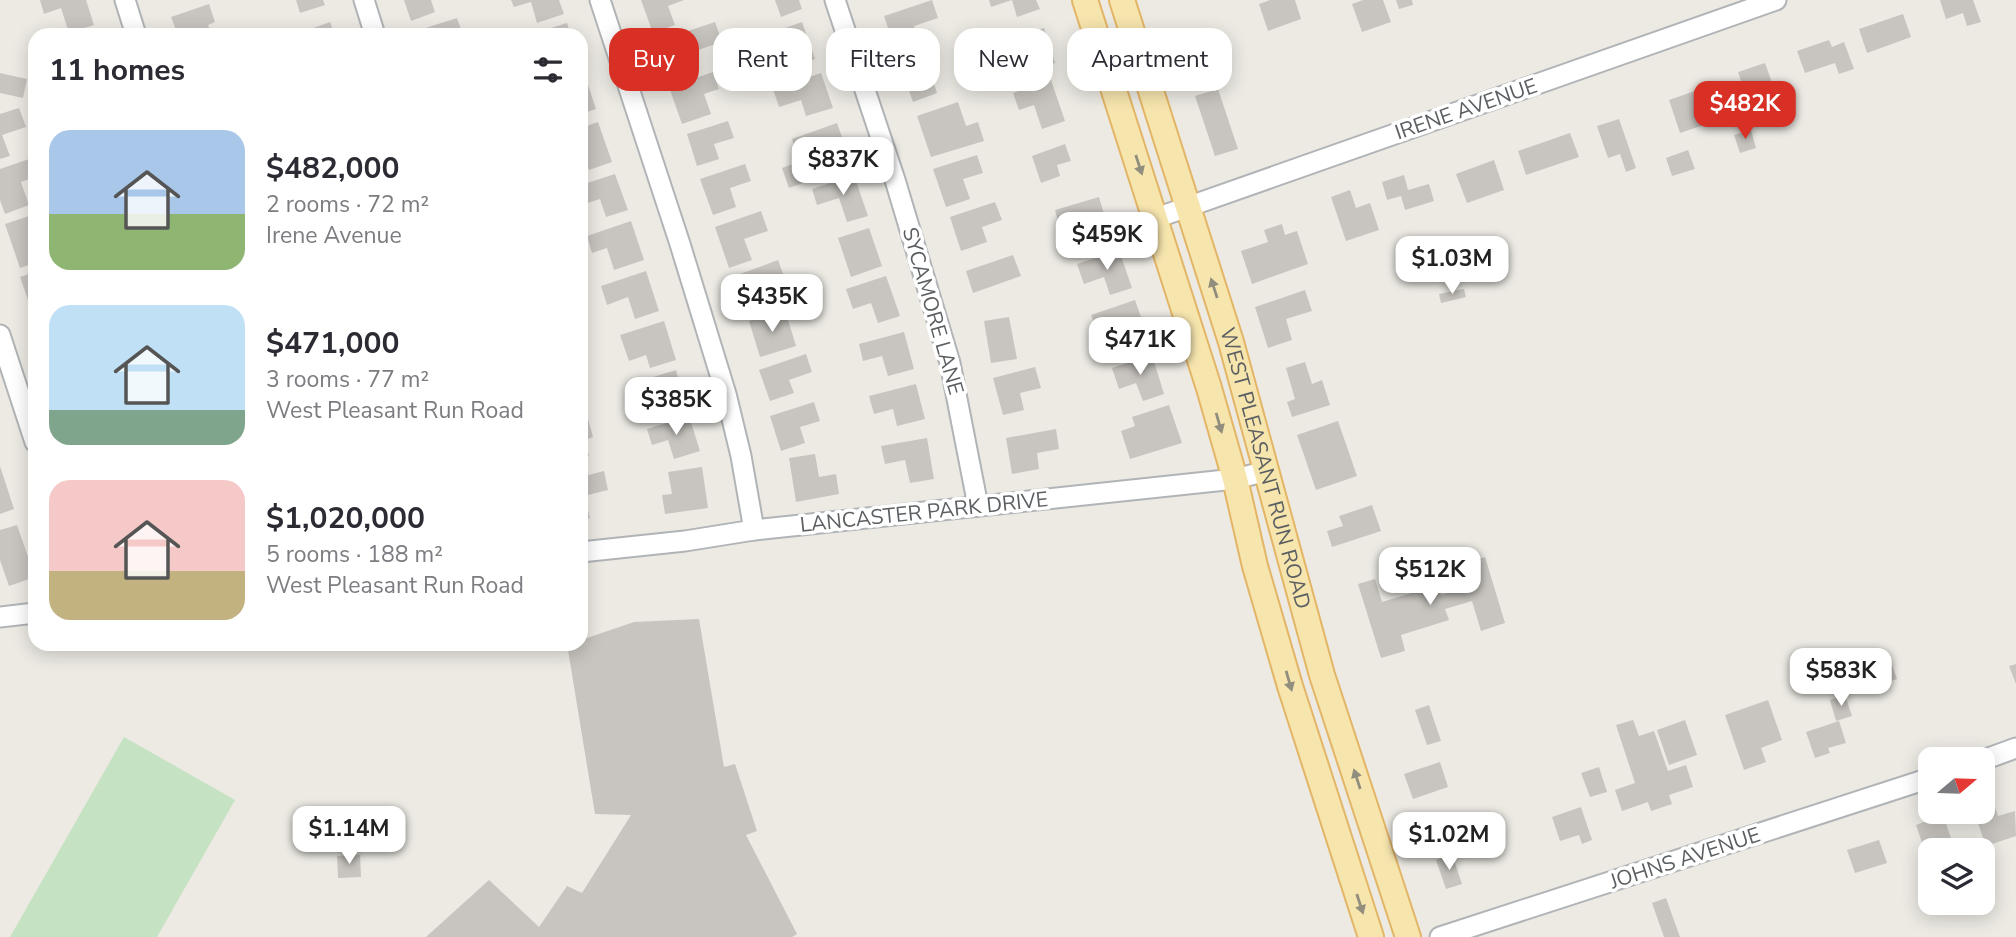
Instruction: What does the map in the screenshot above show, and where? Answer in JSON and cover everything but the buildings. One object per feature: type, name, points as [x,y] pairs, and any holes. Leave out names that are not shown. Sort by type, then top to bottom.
[{"type":"main road","name":"WEST PLEASANT RUN ROAD","points":[[1086,0],[1235,479],[1255,566],[1298,712],[1371,937]]},
{"type":"main road","name":"WEST PLEASANT RUN ROAD","points":[[1122,0],[1231,342],[1331,702],[1408,937]]},
{"type":"main road","points":[[1298,712],[1331,702]]},
{"type":"street","points":[[125,0],[134,28]]},
{"type":"street","points":[[364,0],[373,28]]},
{"type":"street","points":[[600,0],[726,394],[741,456],[754,530]]},
{"type":"street","name":"SYCAMORE LANE","points":[[835,0],[895,180],[947,351],[978,506]]},
{"type":"street","name":"IRENE AVENUE","points":[[1156,218],[1776,0]]},
{"type":"street","points":[[0,335],[28,421]]},
{"type":"street","name":"LANCASTER PARK DRIVE","points":[[588,551],[685,541],[754,530],[1235,479],[1267,471]]},
{"type":"street","points":[[0,617],[28,615]]},
{"type":"street","points":[[1995,756],[2016,748]]},
{"type":"street","name":"JOHNS AVENUE","points":[[1440,937],[1918,782]]},
{"type":"green space","points":[[124,737],[235,800],[157,937],[10,937]]}]
